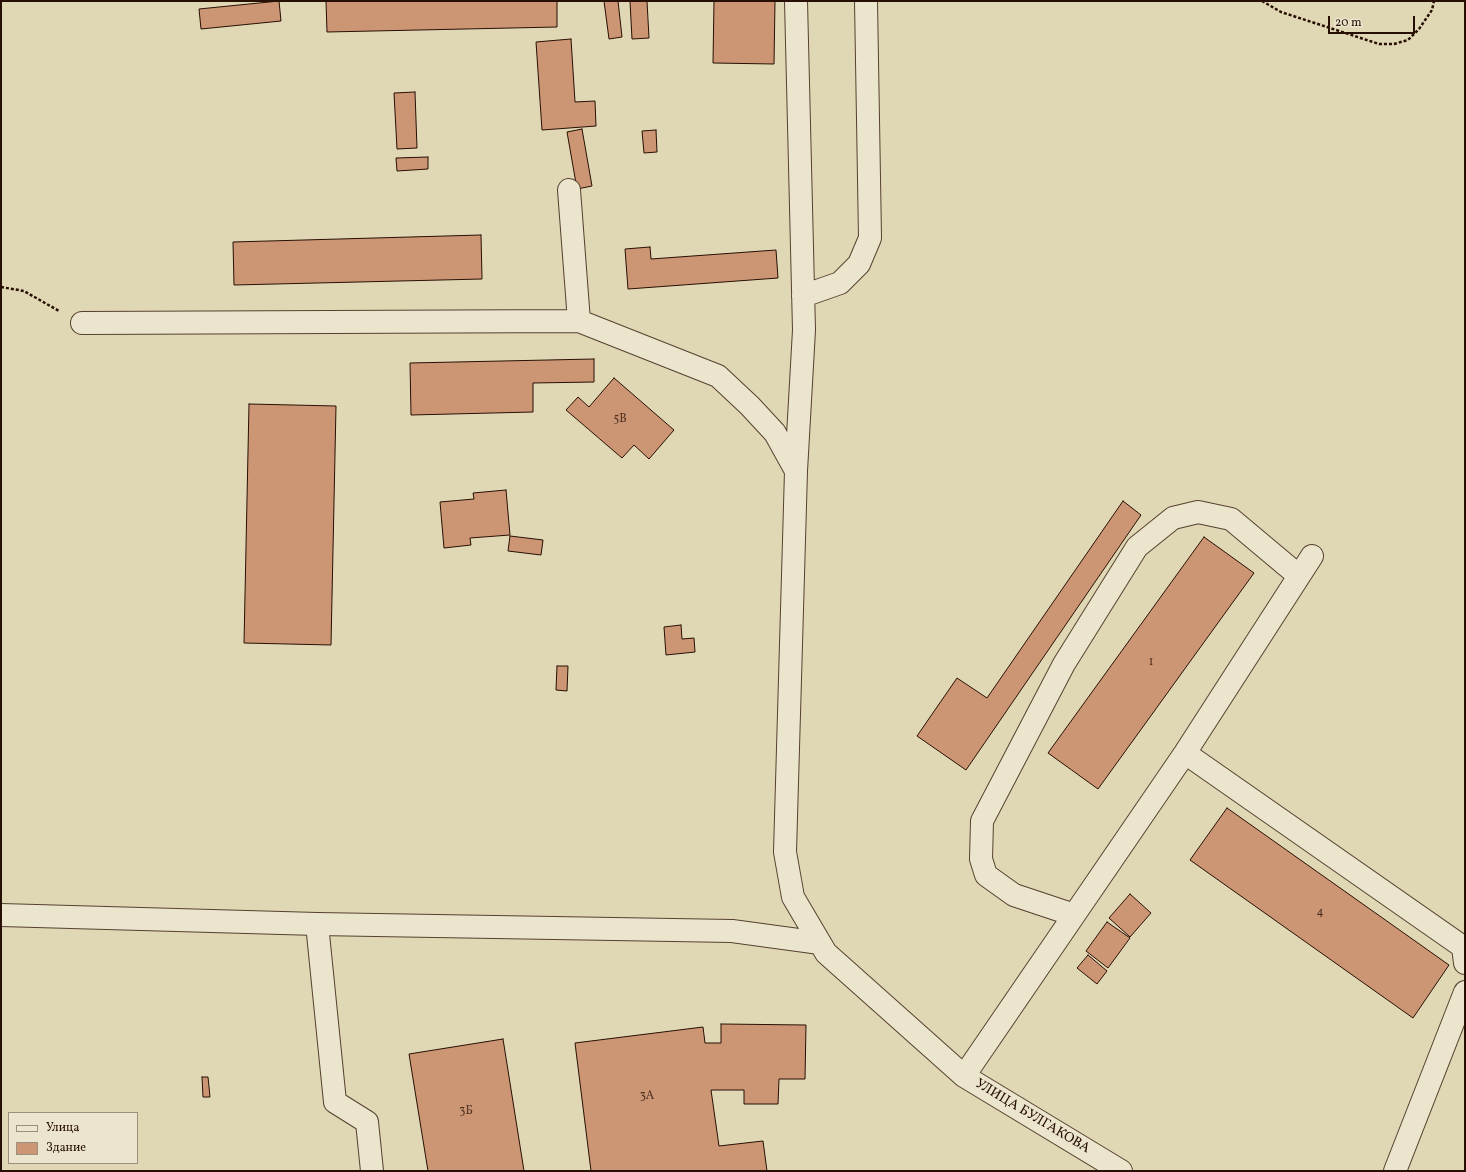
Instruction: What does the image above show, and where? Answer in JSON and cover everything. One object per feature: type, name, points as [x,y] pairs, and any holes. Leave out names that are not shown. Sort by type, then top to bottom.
[{"type":"street","name":"УЛИЦА БУЛГАКОВА","points":[[796,1],[804,330],[796,471],[785,852],[793,897],[826,953],[964,1076],[1121,1171]]},
{"type":"street","points":[[803,296],[840,283],[860,264],[870,238],[866,1]]},
{"type":"street","points":[[569,190],[579,321]]},
{"type":"street","points":[[82,323],[579,321],[718,376],[776,433],[796,471]]},
{"type":"street","points":[[1074,915],[1014,895],[986,875],[981,859],[982,820],[1064,664],[1137,547],[1173,518],[1198,512],[1230,519],[1299,576]]},
{"type":"street","points":[[964,1076],[1185,753],[1312,556]]},
{"type":"street","points":[[1185,753],[1463,947],[1465,963]]},
{"type":"street","points":[[1,915],[317,924],[732,931],[820,943]]},
{"type":"street","points":[[317,924],[334,1102],[367,1122],[372,1171]]},
{"type":"street","points":[[1395,1171],[1465,992]]},
{"type":"path","points":[[1262,1],[1282,12],[1379,44],[1394,44],[1408,40],[1419,29],[1432,10],[1434,1]]},
{"type":"path","points":[[1,287],[24,291],[82,323]]},
{"type":"building","points":[[279,1],[281,21],[201,29],[199,9]]},
{"type":"building","points":[[326,1],[557,1],[557,27],[327,32]]},
{"type":"building","points":[[604,1],[618,1],[622,37],[609,39]]},
{"type":"building","points":[[630,1],[647,1],[649,38],[632,39]]},
{"type":"building","points":[[714,1],[775,1],[774,64],[713,63]]},
{"type":"building","points":[[571,39],[575,102],[595,101],[596,126],[542,130],[536,42]]},
{"type":"building","points":[[415,92],[417,148],[397,149],[394,93]]},
{"type":"building","points":[[582,129],[592,186],[577,189],[567,132]]},
{"type":"building","points":[[656,130],[657,152],[644,153],[642,131]]},
{"type":"building","points":[[428,157],[428,169],[397,171],[396,158]]},
{"type":"building","points":[[481,235],[482,279],[234,285],[233,242]]},
{"type":"building","points":[[650,247],[651,259],[776,250],[778,278],[628,289],[625,249]]},
{"type":"building","points":[[594,359],[594,382],[533,383],[533,412],[411,415],[410,363]]},
{"type":"building","points":[[614,378],[674,430],[649,459],[634,445],[622,458],[566,410],[578,397],[589,407]]},
{"type":"building","points":[[249,404],[336,406],[331,645],[244,643]]},
{"type":"building","points":[[506,490],[510,535],[470,538],[471,545],[444,548],[440,502],[474,499],[473,493]]},
{"type":"building","points":[[1123,501],[1141,515],[966,770],[917,736],[957,678],[987,698]]},
{"type":"building","points":[[510,536],[543,540],[541,555],[508,551]]},
{"type":"building","points":[[1204,537],[1254,573],[1098,789],[1048,753]]},
{"type":"building","points":[[681,625],[682,639],[694,638],[695,652],[666,655],[664,627]]},
{"type":"building","points":[[557,666],[568,666],[567,691],[556,690]]},
{"type":"building","points":[[1227,808],[1449,965],[1413,1018],[1190,860]]},
{"type":"building","points":[[1130,894],[1151,913],[1130,937],[1109,918]]},
{"type":"building","points":[[1107,922],[1130,938],[1108,968],[1086,951]]},
{"type":"building","points":[[1088,955],[1107,971],[1097,984],[1077,968]]},
{"type":"building","points":[[721,1024],[806,1025],[805,1079],[779,1079],[778,1104],[744,1104],[744,1090],[711,1090],[719,1146],[763,1141],[767,1171],[591,1171],[575,1043],[703,1027],[705,1043],[721,1043]]},
{"type":"building","points":[[503,1039],[524,1171],[428,1171],[409,1054]]},
{"type":"building","points":[[202,1077],[208,1077],[210,1097],[203,1097]]}]
